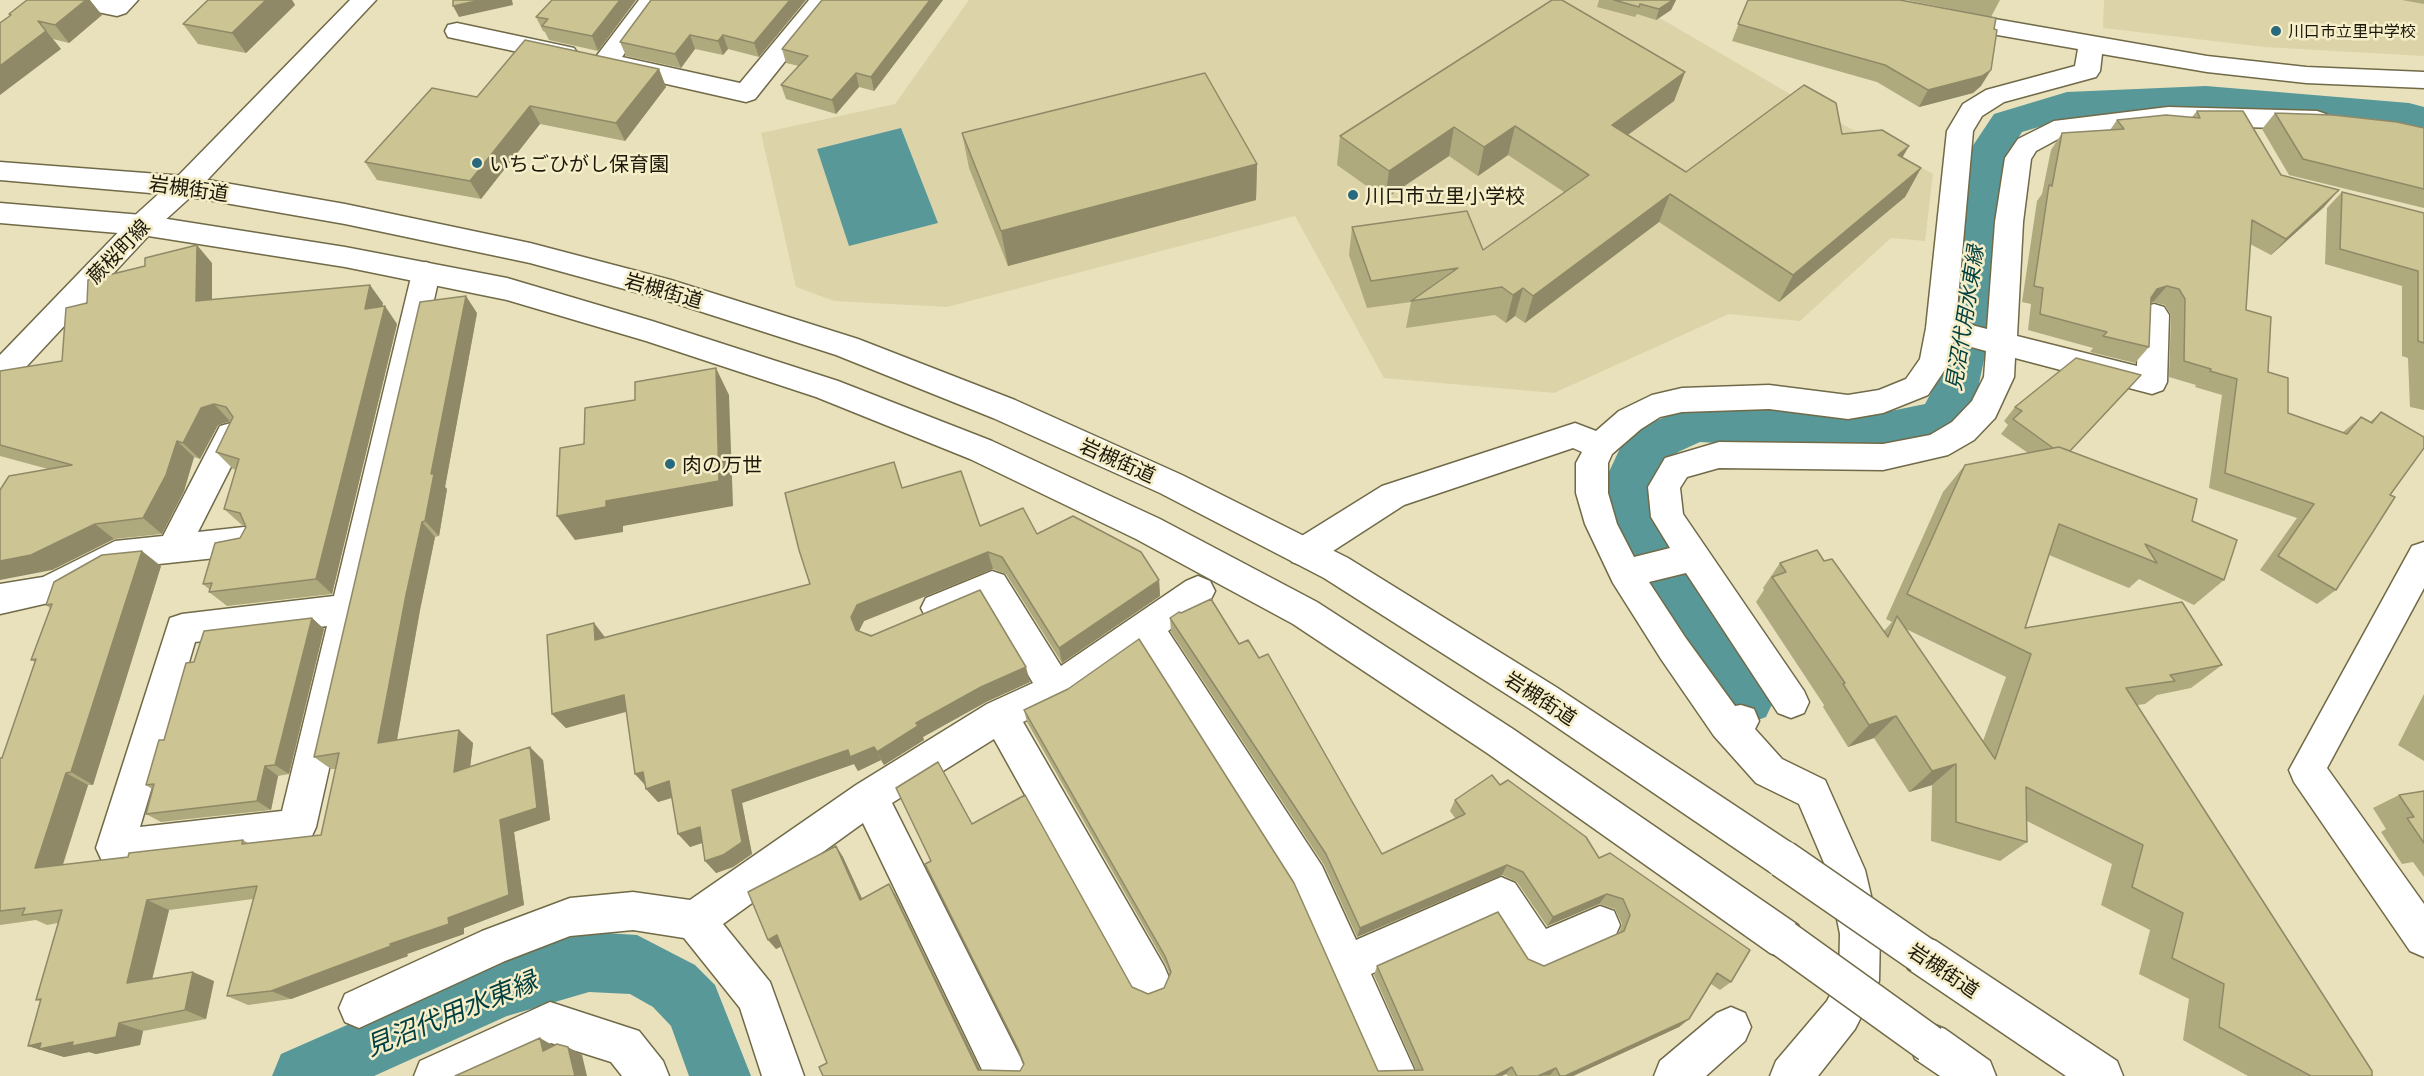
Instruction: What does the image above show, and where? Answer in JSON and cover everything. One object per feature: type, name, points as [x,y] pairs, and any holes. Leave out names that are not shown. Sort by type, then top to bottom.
[{"type":"main road","points":[[73,0],[117,8],[126,0]]},
{"type":"main road","name":"蕨桜町線","points":[[0,375],[142,225],[186,186],[364,0]]},
{"type":"main road","points":[[605,62],[652,0]]},
{"type":"main road","points":[[457,31],[746,93],[822,0]]},
{"type":"main road","points":[[1930,15],[2091,46],[2207,64],[2306,75],[2424,80]]},
{"type":"main road","points":[[1791,1076],[1841,1015],[1859,981],[1860,934],[1846,870],[1812,792],[1769,771],[1734,722],[1673,648],[1635,570],[1600,524],[1592,493],[1592,463],[1600,446],[1630,420],[1652,407],[1682,400],[1770,397],[1848,407],[1883,401],[1917,387],[1935,362],[1941,328],[1960,130],[1972,110],[1995,96],[2086,71],[2091,46]]},
{"type":"main road","points":[[2207,64],[2256,145]]},
{"type":"main road","points":[[2350,77],[2401,98],[2424,104]]},
{"type":"main road","points":[[1791,702],[1689,558],[1667,517],[1664,488],[1676,467],[1719,455],[1766,453],[1883,457],[1937,446],[1963,431],[1984,409],[2000,377],[2000,343],[2009,222],[2018,159],[2027,145],[2054,130],[2090,123],[2168,116],[2238,116],[2340,122]]},
{"type":"main road","name":"岩槻街道","points":[[0,171],[186,186],[345,214],[530,253],[671,291],[846,347],[1015,413],[1172,484],[1336,568],[1543,698],[2102,1076]]},
{"type":"main road","points":[[0,213],[142,225],[345,257],[519,292],[827,389],[981,450],[1148,529],[1305,614],[1500,741],[1784,939],[1975,1076]]},
{"type":"main road","points":[[348,609],[182,629],[115,848],[297,827],[348,609],[426,273]]},
{"type":"main road","points":[[1941,328],[2152,382],[2154,315]]},
{"type":"main road","points":[[173,549],[231,435]]},
{"type":"main road","points":[[1304,552],[1393,495],[1575,435],[1600,446]]},
{"type":"main road","points":[[0,599],[45,591],[73,580],[115,555],[244,541]]},
{"type":"main road","points":[[2424,556],[2307,770],[2424,937]]},
{"type":"main road","points":[[1635,570],[1689,558]]},
{"type":"main road","points":[[908,621],[992,585],[1056,689]]},
{"type":"main road","points":[[695,920],[869,797],[1000,716],[1056,689],[1198,591]]},
{"type":"main road","points":[[1147,628],[1308,879],[1396,1076]]},
{"type":"main road","points":[[1000,716],[1150,980]]},
{"type":"main road","points":[[869,797],[1005,1072]]},
{"type":"main road","points":[[1346,966],[1501,896],[1538,953],[1600,925]]},
{"type":"main road","points":[[359,1008],[496,945],[570,917],[633,911],[695,920],[756,996],[783,1076]]},
{"type":"main road","points":[[435,1076],[550,1022],[624,1046],[648,1076]]},
{"type":"main road","points":[[1675,1076],[1731,1027]]},
{"type":"shaded area","name":"川口市立里小学校","points":[[969,0],[1629,0],[1826,115],[1933,174],[1925,241],[1891,238],[1800,321],[1729,314],[1554,393],[1384,378],[1295,216],[947,307],[834,301],[796,287],[761,133],[895,104]]},
{"type":"shaded area","name":"川口市立里中学校","points":[[2104,0],[2424,0],[2424,56],[2264,47],[2103,28]]},
{"type":"water","points":[[901,128],[938,223],[849,246],[817,149]]},
{"type":"building","points":[[27,0],[86,0],[55,25],[38,21],[46,31],[0,66],[0,23]]},
{"type":"building","points":[[208,0],[266,0],[232,33],[183,24]]},
{"type":"building","points":[[453,0],[481,0],[453,6]]},
{"type":"building","points":[[552,0],[620,0],[592,36],[542,26],[548,19],[536,17]]},
{"type":"building","points":[[651,0],[790,0],[754,43],[723,35],[718,41],[690,35],[675,54],[620,42]]},
{"type":"building","points":[[822,0],[930,0],[871,77],[856,73],[832,100],[781,85],[808,56],[782,49]]},
{"type":"building","points":[[1552,0],[1562,0],[1685,72],[1612,125],[1686,172],[1804,85],[1836,103],[1842,134],[1882,130],[1909,146],[1898,155],[1921,168],[1793,275],[1670,194],[1533,296],[1523,288],[1513,295],[1502,287],[1411,301],[1458,268],[1371,281],[1352,227],[1467,211],[1483,250],[1589,175],[1515,126],[1484,147],[1454,127],[1389,171],[1340,136]]},
{"type":"building","points":[[1614,0],[1673,0],[1659,9],[1640,4],[1639,7]]},
{"type":"building","points":[[1748,0],[1900,0],[1996,18],[1994,29],[1997,30],[1991,70],[1982,76],[1928,90],[1885,65],[1738,24]]},
{"type":"building","points":[[525,40],[659,69],[616,123],[530,106],[470,181],[365,162],[432,88],[477,97]]},
{"type":"building","points":[[1205,73],[1257,164],[1001,231],[962,133]]},
{"type":"building","points":[[2197,111],[2243,111],[2281,175],[2339,190],[2286,239],[2252,220],[2246,310],[2271,317],[2268,372],[2288,378],[2288,413],[2347,434],[2361,417],[2372,423],[2381,412],[2424,437],[2424,448],[2390,495],[2395,497],[2336,590],[2278,556],[2314,504],[2225,473],[2237,379],[2184,361],[2185,299],[2179,289],[2167,286],[2157,289],[2151,298],[2149,347],[2103,336],[2107,332],[2040,314],[2043,288],[2034,286],[2049,185],[2052,186],[2062,133],[2124,129],[2117,120],[2166,115],[2200,118]]},
{"type":"building","points":[[2275,113],[2333,115],[2397,122],[2424,128],[2424,189],[2303,159]]},
{"type":"building","points":[[2342,192],[2424,213],[2424,343],[2418,341],[2418,271],[2340,249]]},
{"type":"building","points":[[197,245],[196,301],[370,285],[365,309],[385,306],[316,579],[209,592],[212,583],[203,584],[215,543],[240,538],[246,527],[240,513],[224,509],[239,459],[216,452],[233,417],[226,407],[214,404],[201,408],[183,443],[177,441],[166,475],[143,518],[95,524],[31,555],[0,561],[0,490],[9,476],[72,465],[0,445],[0,371],[62,361],[66,308],[87,303],[88,280],[145,266],[145,258]]},
{"type":"building","points":[[466,296],[431,474],[434,474],[425,521],[422,522],[406,595],[378,743],[459,730],[454,772],[530,747],[537,808],[500,820],[509,895],[448,918],[449,924],[390,944],[391,946],[271,991],[227,996],[257,886],[147,900],[127,983],[193,972],[185,1010],[119,1023],[116,1037],[72,1046],[73,1042],[39,1049],[41,1043],[28,1046],[41,999],[36,1000],[62,910],[22,915],[25,908],[0,911],[0,758],[2,758],[36,659],[31,660],[52,604],[46,605],[54,582],[102,555],[142,551],[71,772],[66,773],[35,868],[128,857],[129,853],[243,840],[242,844],[321,835],[339,753],[314,757],[420,302]]},
{"type":"building","points":[[2076,358],[2141,375],[2070,451],[2059,447],[2053,448],[2013,419],[2022,411],[2015,407]]},
{"type":"building","points":[[716,368],[719,481],[606,501],[606,507],[557,516],[560,448],[584,444],[585,408],[635,400],[635,382]]},
{"type":"building","points":[[2059,447],[2197,499],[2192,521],[2237,540],[2224,580],[2145,544],[2157,563],[2059,524],[2025,628],[2182,602],[2222,665],[2170,675],[2175,681],[2126,688],[2372,1071],[2372,1076],[2311,1076],[2219,1027],[2224,984],[2172,958],[2183,913],[2132,887],[2143,845],[2026,787],[2027,842],[1956,822],[1956,764],[1932,771],[1896,716],[1869,725],[1843,684],[1845,683],[1772,577],[1786,572],[1780,563],[1817,550],[1824,561],[1832,559],[1888,637],[1897,616],[1995,759],[2031,654],[1907,594],[1965,465]]},
{"type":"building","points":[[894,462],[902,488],[961,471],[980,526],[1023,508],[1037,534],[1073,516],[1141,552],[1159,580],[1059,648],[1002,557],[988,552],[857,605],[851,617],[856,630],[871,636],[980,590],[1026,667],[981,687],[916,723],[918,726],[877,752],[874,747],[850,757],[848,750],[732,790],[742,842],[723,855],[705,861],[700,827],[678,834],[669,781],[646,789],[643,772],[635,774],[624,695],[552,714],[547,635],[594,623],[595,640],[810,584],[785,493]]},
{"type":"building","points":[[1211,599],[1239,644],[1248,640],[1259,658],[1268,654],[1382,854],[1465,814],[1455,800],[1492,775],[1500,785],[1508,780],[1586,837],[1599,858],[1610,853],[1750,950],[1731,982],[1717,973],[1689,1019],[1565,1076],[1560,1076],[1556,1068],[1538,1076],[1517,1076],[1512,1067],[1495,1076],[823,1076],[819,1067],[827,1063],[777,935],[768,940],[748,892],[836,846],[860,900],[889,884],[978,1070],[1020,1071],[1024,1064],[925,864],[931,861],[896,788],[938,762],[972,824],[1025,795],[1132,987],[1148,994],[1164,988],[1171,972],[1165,956],[1024,710],[1068,689],[1139,639],[1294,883],[1378,1071],[1423,1070],[1377,966],[1498,912],[1528,959],[1544,966],[1624,931],[1630,915],[1623,899],[1607,894],[1553,917],[1523,872],[1507,865],[1360,928],[1326,854],[1170,618]]},
{"type":"building","points":[[312,618],[275,765],[265,766],[257,801],[146,814],[154,784],[146,785],[159,740],[164,740],[186,663],[194,662],[204,631]]},
{"type":"building","points":[[2424,791],[2424,843],[2407,818],[2414,817],[2399,795]]},
{"type":"building","points":[[540,1038],[543,1051],[557,1044],[568,1047],[575,1076],[455,1076]]},
{"type":"waterway","name":"見沼代用水東縁","points":[[1747,700],[1662,570],[1625,489],[1639,458],[1661,439],[1695,423],[1876,433],[1918,425],[1942,417],[1954,393],[1962,355],[1988,153],[2008,123],[2067,105],[2206,99],[2409,116],[2424,120]]},
{"type":"waterway","name":"見沼代用水東縁","points":[[303,1076],[502,987],[589,962],[637,965],[674,986],[694,1006],[720,1076]]},
{"type":"place","name":"川口市立里中学校","points":[[2276,31]]},
{"type":"place","name":"いちごひがし保育園","points":[[477,163]]},
{"type":"place","name":"川口市立里小学校","points":[[1353,195]]},
{"type":"place","name":"肉の万世","points":[[670,464]]}]
